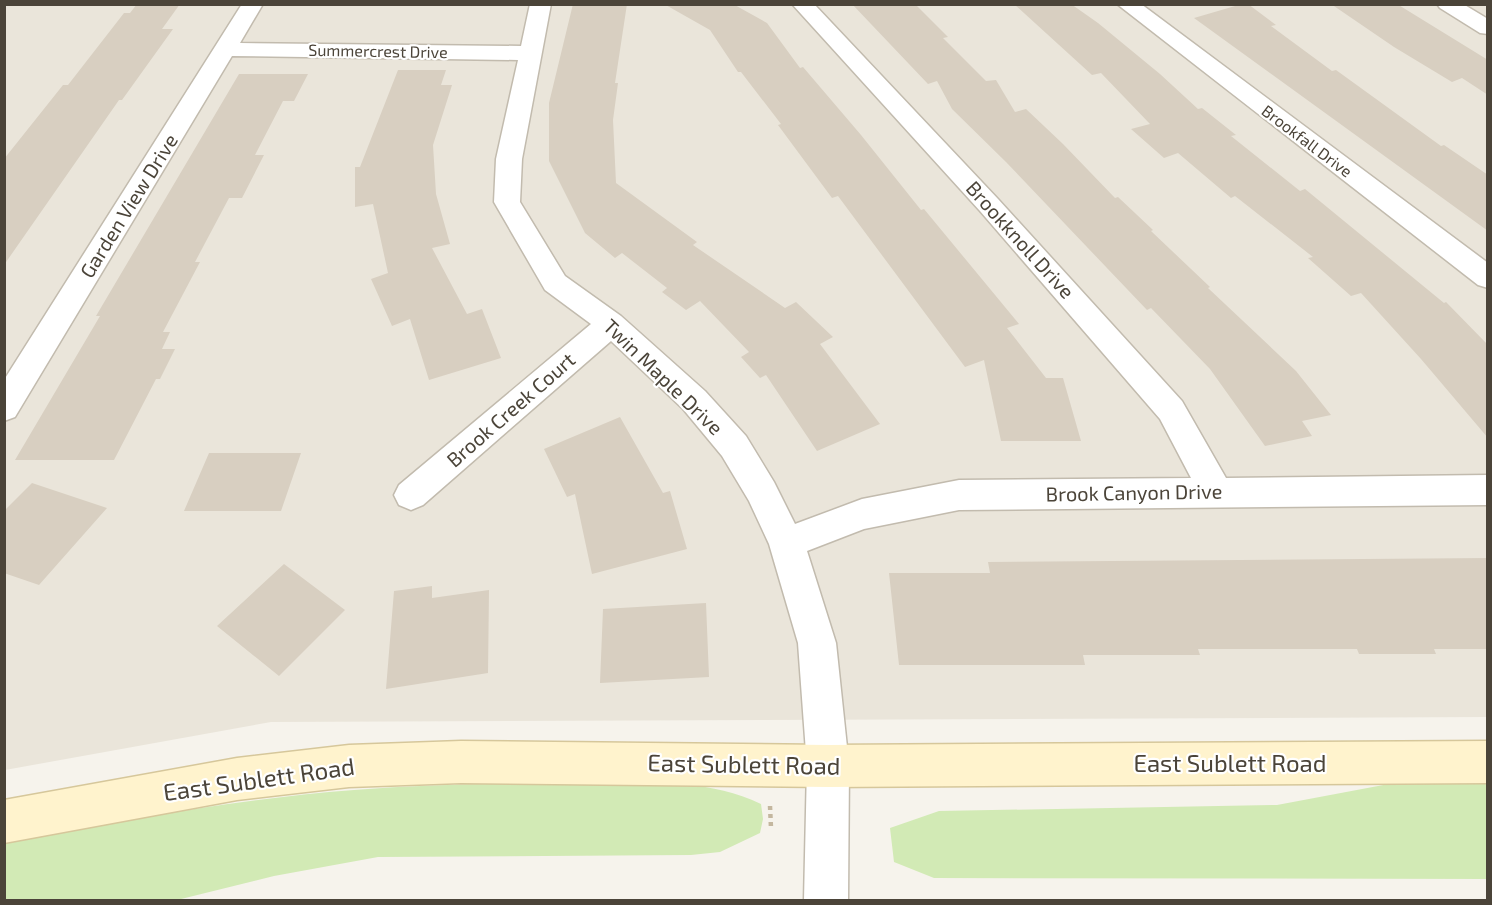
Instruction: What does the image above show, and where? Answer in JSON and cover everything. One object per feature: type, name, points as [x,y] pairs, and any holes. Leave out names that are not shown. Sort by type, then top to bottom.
[{"type":"main road","name":"East Sublett Road","points":[[4,822],[237,779],[350,766],[461,762],[828,766],[1488,762]]},
{"type":"street","name":"Garden View Drive","points":[[4,408],[253,4]]},
{"type":"street","name":"Twin Maple Drive","points":[[541,4],[509,159],[507,202],[555,283],[610,324],[694,400],[734,446],[762,492],[787,543],[817,643],[828,766],[826,900]]},
{"type":"street","name":"Brookknoll Drive","points":[[802,4],[989,206],[1171,410],[1216,492]]},
{"type":"street","name":"Brookfall Drive","points":[[1127,4],[1488,278]]},
{"type":"street","points":[[1447,4],[1488,28]]},
{"type":"street","name":"Summercrest Drive","points":[[225,49],[532,53]]},
{"type":"street","name":"Brook Creek Court","points":[[411,495],[610,324]]},
{"type":"street","name":"Brook Canyon Drive","points":[[787,543],[862,514],[959,495],[1488,490]]},
{"type":"path","points":[[770,807],[771,828]]},
{"type":"shaded area","points":[[5,5],[1487,5],[1487,717],[271,722],[5,770]]},
{"type":"green space","points":[[1487,782],[1487,879],[934,878],[894,862],[890,828],[939,811],[1277,805],[1394,783]]},
{"type":"green space","points":[[609,783],[686,785],[742,796],[761,804],[763,819],[760,833],[720,852],[691,855],[378,857],[274,876],[177,900],[5,900],[4,843],[179,812],[310,794],[418,786]]},
{"type":"building","points":[[137,4],[180,4],[162,29],[173,29],[122,100],[119,100],[4,265],[4,159],[63,85],[68,85],[124,13],[130,13]]},
{"type":"building","points":[[573,4],[627,4],[615,83],[618,83],[613,120],[616,183],[697,242],[693,245],[785,308],[796,302],[833,337],[820,344],[880,424],[817,451],[766,375],[760,378],[741,357],[749,352],[700,301],[686,310],[662,292],[667,288],[622,253],[615,258],[585,233],[549,161],[549,103]]},
{"type":"building","points":[[664,4],[733,4],[767,23],[800,68],[803,67],[1019,324],[1007,328],[1046,378],[1063,378],[1081,441],[1001,441],[984,360],[965,367],[838,196],[832,198],[778,125],[781,124],[741,72],[738,72],[710,30]]},
{"type":"building","points":[[852,4],[915,4],[948,37],[943,38],[986,81],[996,80],[1015,112],[1026,109],[1115,198],[1118,197],[1153,230],[1151,231],[1210,287],[1208,288],[1296,371],[1331,415],[1302,421],[1312,436],[1265,446],[1210,369],[1151,308],[1147,310],[1006,162],[952,109],[937,81],[928,84]]},
{"type":"building","points":[[1014,4],[1071,4],[1160,74],[1198,109],[1202,108],[1236,135],[1231,136],[1300,191],[1305,189],[1444,303],[1446,302],[1488,345],[1488,438],[1361,293],[1351,296],[1308,258],[1313,257],[1235,196],[1231,198],[1178,153],[1164,158],[1131,129],[1150,124],[1101,73],[1092,75]]},
{"type":"building","points":[[1248,4],[1276,25],[1271,26],[1332,71],[1336,70],[1441,146],[1444,145],[1488,175],[1488,231],[1194,18]]},
{"type":"building","points":[[1331,4],[1397,4],[1488,60],[1488,95],[1462,78],[1452,82],[1394,47]]},
{"type":"building","points":[[398,70],[446,70],[441,85],[452,85],[433,145],[436,194],[450,244],[432,248],[467,314],[482,309],[501,358],[429,380],[410,319],[392,326],[371,279],[388,273],[373,204],[355,207],[355,167],[360,167]]},
{"type":"building","points":[[239,74],[308,74],[294,101],[283,101],[255,155],[264,155],[242,198],[229,198],[195,262],[200,262],[163,332],[170,332],[162,349],[175,349],[160,379],[156,379],[114,460],[15,460],[100,316],[96,316]]},
{"type":"building","points":[[620,417],[663,493],[670,491],[687,549],[592,574],[575,494],[567,497],[544,449]]},
{"type":"building","points":[[209,453],[301,453],[281,511],[184,511]]},
{"type":"building","points":[[32,483],[107,508],[39,585],[4,573],[4,511]]},
{"type":"building","points":[[1488,558],[1488,649],[1434,649],[1436,654],[1359,654],[1357,649],[1198,649],[1200,655],[1083,655],[1085,665],[899,665],[889,573],[990,573],[988,562]]},
{"type":"building","points":[[284,564],[345,610],[279,676],[217,626]]},
{"type":"building","points":[[432,586],[432,598],[489,590],[488,673],[386,689],[394,591]]},
{"type":"building","points":[[706,603],[709,677],[600,683],[603,609]]}]
